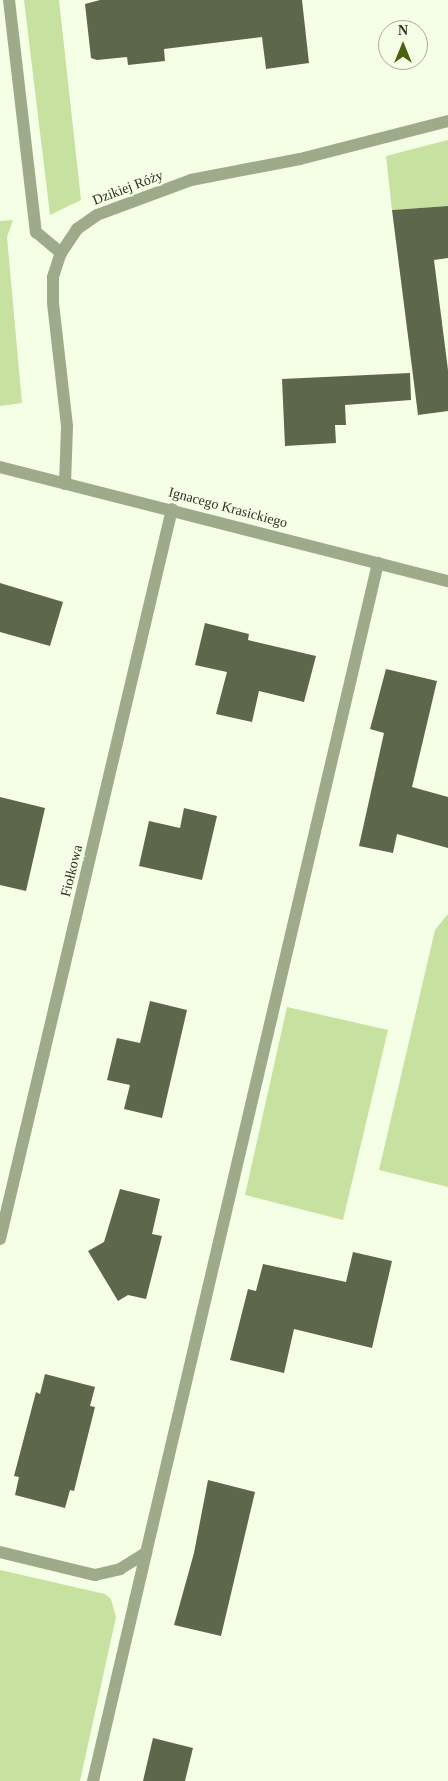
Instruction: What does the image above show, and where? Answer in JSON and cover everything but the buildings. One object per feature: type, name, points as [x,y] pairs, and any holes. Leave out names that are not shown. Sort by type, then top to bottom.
[{"type":"street","points":[[9,0],[36,232],[61,253]]},
{"type":"street","name":"Dzikiej Róży","points":[[65,484],[67,426],[53,303],[53,277],[61,253],[77,229],[97,216],[191,180],[300,159],[448,121]]},
{"type":"street","name":"Ignacego Krasickiego","points":[[0,467],[172,509],[448,581]]},
{"type":"street","name":"Fiołkowa","points":[[0,1239],[172,509]]},
{"type":"street","points":[[93,1781],[378,563]]},
{"type":"street","points":[[0,1552],[95,1575],[120,1569],[146,1553]]},
{"type":"green space","points":[[24,0],[59,0],[81,200],[50,215]]},
{"type":"green space","points":[[448,140],[448,206],[392,210],[386,156]]},
{"type":"green space","points":[[13,220],[7,237],[22,403],[0,406],[0,221]]},
{"type":"green space","points":[[448,914],[448,1187],[379,1170],[435,930]]},
{"type":"green space","points":[[287,1007],[388,1030],[343,1220],[245,1195]]},
{"type":"green space","points":[[0,1570],[105,1594],[111,1599],[116,1617],[80,1781],[0,1781]]}]
